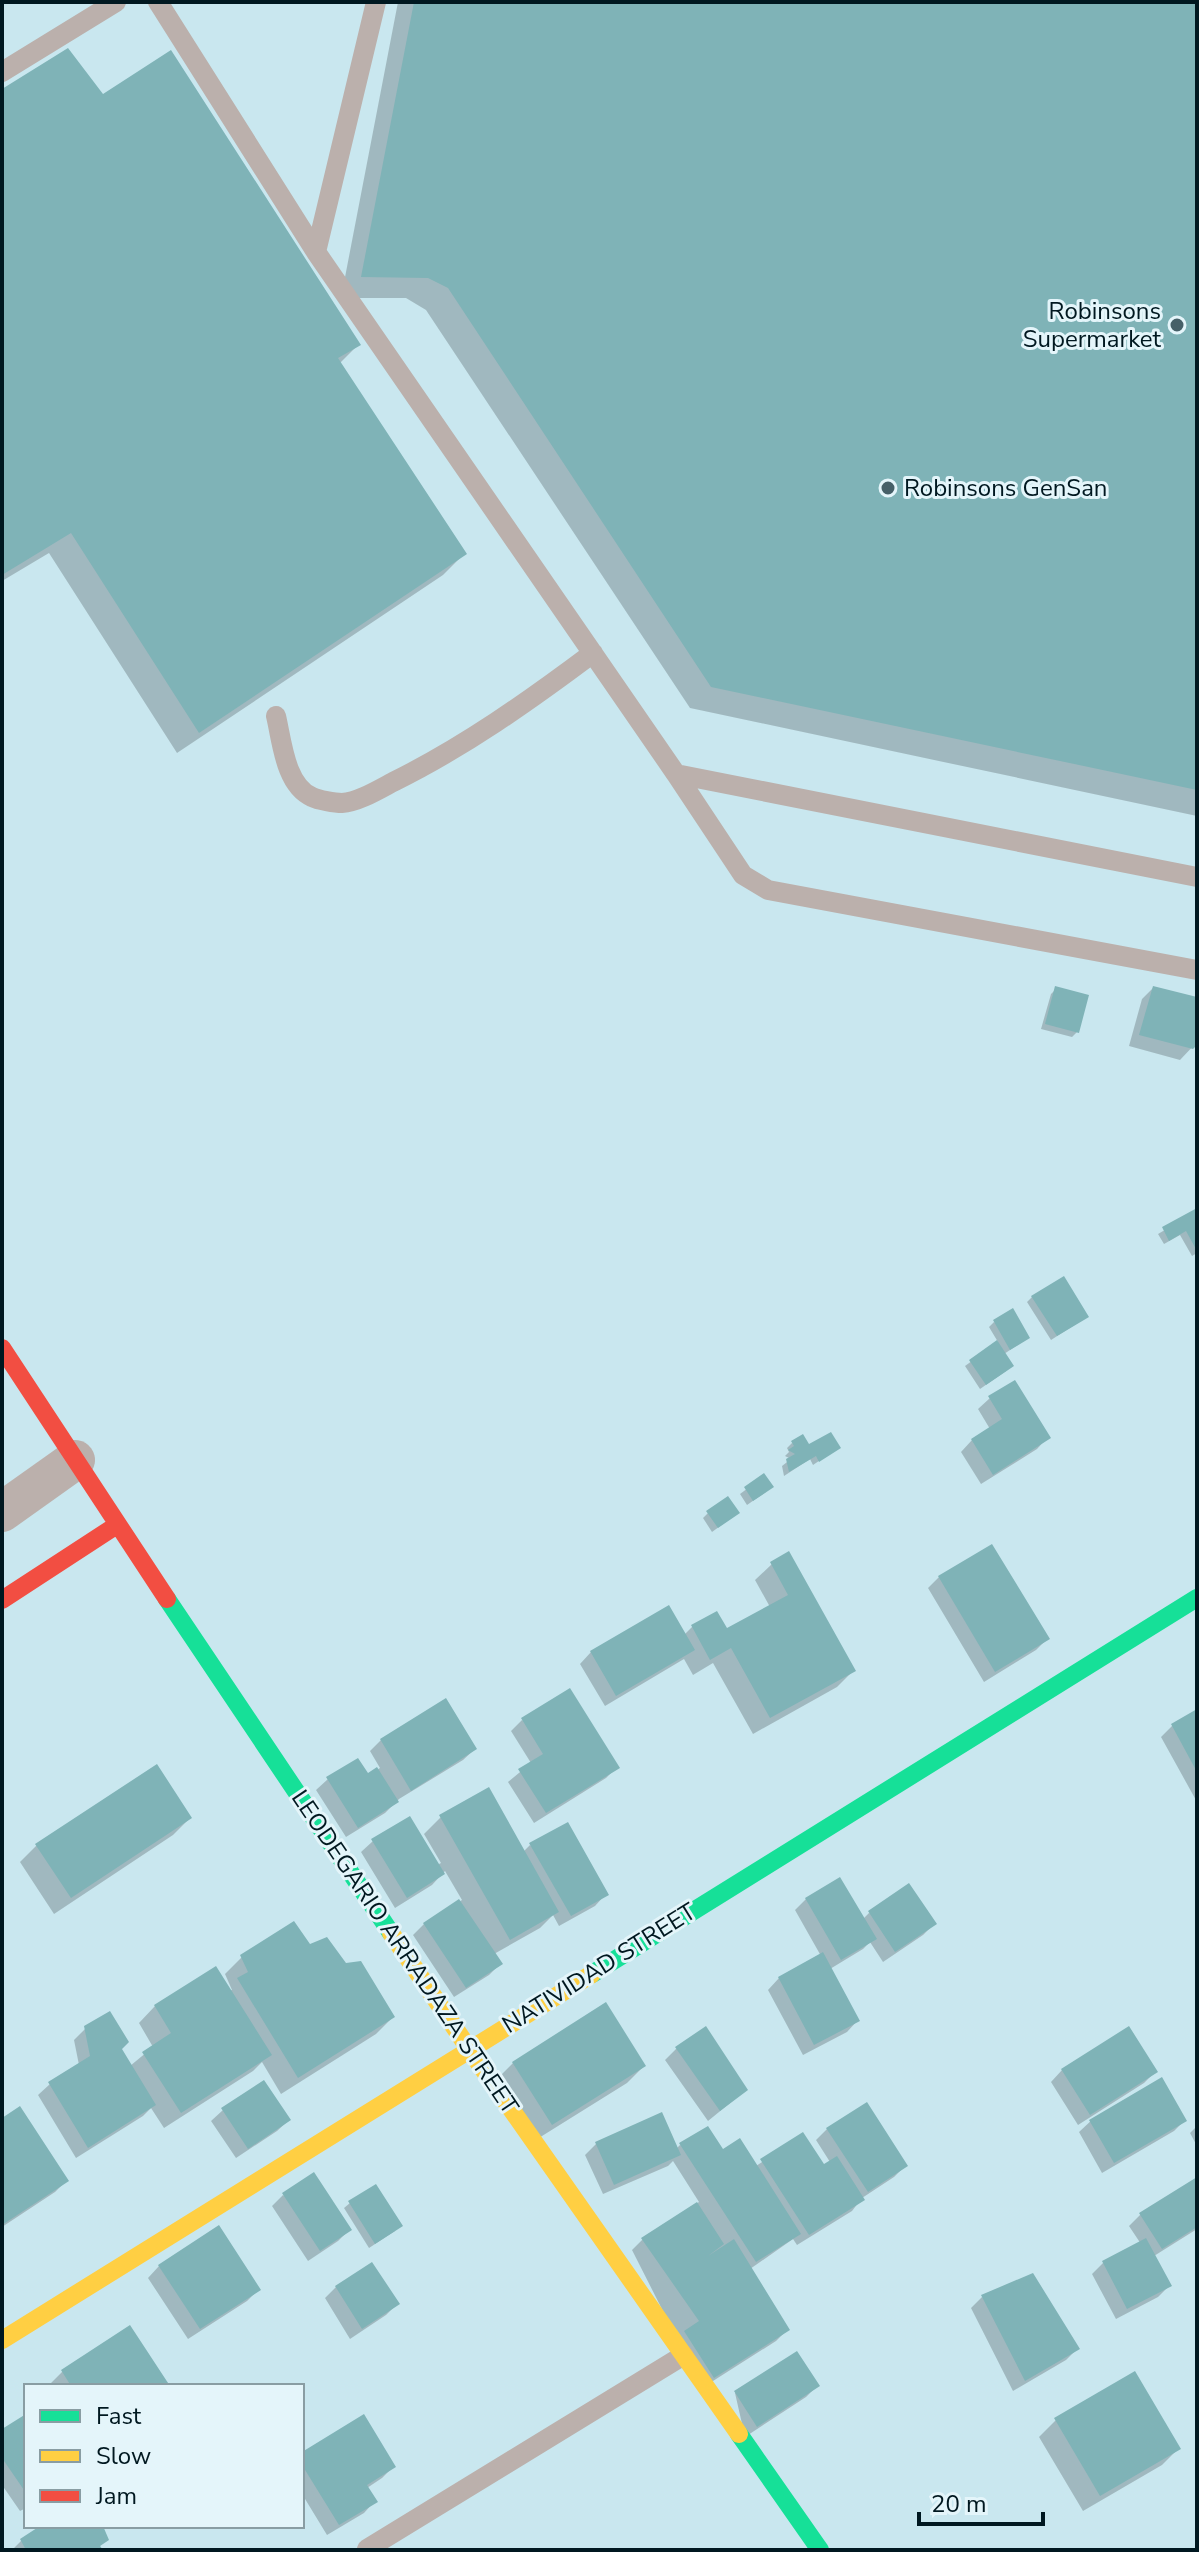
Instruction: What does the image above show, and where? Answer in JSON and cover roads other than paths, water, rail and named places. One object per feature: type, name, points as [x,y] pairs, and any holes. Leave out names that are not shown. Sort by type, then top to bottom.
[{"type":"street","name":"LEODEGARIO ARRADAZA STREET","points":[[2,1348],[117,1525],[469,2049],[820,2550]]},
{"type":"street","points":[[2,1512],[75,1460]]},
{"type":"street","points":[[2,1600],[117,1525]]},
{"type":"street","name":"NATIVIDAD STREET","points":[[2,2340],[1197,1598]]},
{"type":"lane","points":[[2,72],[116,2]]},
{"type":"lane","points":[[316,252],[376,2]]},
{"type":"lane","points":[[163,4],[316,252],[743,875],[768,890],[1197,970]]},
{"type":"lane","points":[[276,716],[296,783],[311,797],[342,803],[372,793],[432,763],[530,700],[593,653]]},
{"type":"lane","points":[[676,774],[1197,877]]},
{"type":"lane","points":[[367,2549],[684,2355]]},
{"type":"place","name":"Robinsons Supermarket","points":[[1177,325]]},
{"type":"place","name":"Robinsons GenSan","points":[[888,488]]}]
